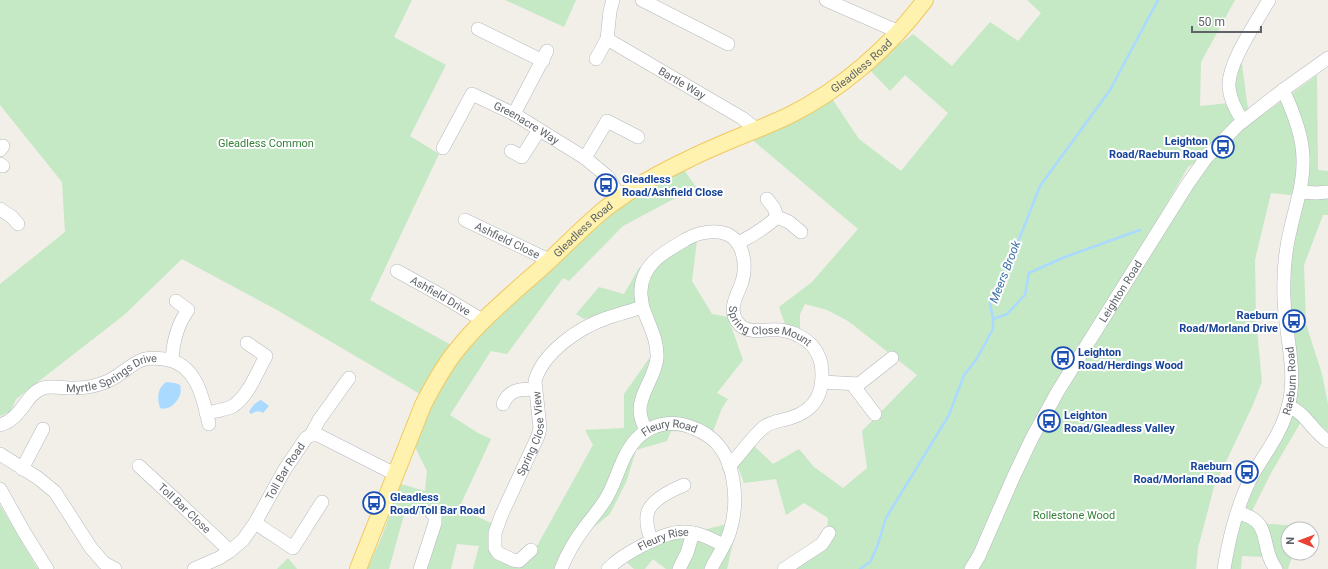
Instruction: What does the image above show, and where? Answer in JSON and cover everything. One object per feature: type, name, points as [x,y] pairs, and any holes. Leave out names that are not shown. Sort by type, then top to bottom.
[{"type":"main road","name":"Gleadless Road","points":[[358,569],[423,405],[433,386],[455,352],[484,321],[599,214],[620,198],[691,158],[789,115],[815,100],[855,72],[881,50],[899,32],[925,0]]},
{"type":"street","points":[[596,59],[607,39],[610,11],[613,0]]},
{"type":"street","points":[[642,0],[728,44]]},
{"type":"street","points":[[826,0],[899,32]]},
{"type":"street","points":[[1243,122],[1235,108],[1230,93],[1229,77],[1235,59],[1269,0]]},
{"type":"street","points":[[478,29],[545,56],[514,114]]},
{"type":"street","name":"Bartle Way","points":[[607,39],[742,118],[751,125],[754,131]]},
{"type":"street","name":"Leighton Road","points":[[972,569],[980,556],[1013,478],[1032,438],[1058,391],[1187,184],[1206,158],[1243,122],[1283,90],[1328,58]]},
{"type":"street","name":"Raeburn Road","points":[[1224,569],[1232,527],[1253,476],[1280,430],[1288,407],[1292,384],[1292,367],[1286,327],[1284,298],[1285,264],[1291,227],[1301,192],[1303,157],[1295,120],[1283,90]]},
{"type":"street","name":"Greenacre Way","points":[[443,148],[472,94],[514,114],[585,158],[608,177],[620,198]]},
{"type":"street","points":[[585,158],[607,121],[638,137]]},
{"type":"street","points":[[511,151],[522,157],[538,130]]},
{"type":"street","points":[[1301,192],[1316,194],[1328,192]]},
{"type":"street","points":[[767,199],[774,208],[777,217],[789,222],[801,232]]},
{"type":"street","points":[[0,209],[12,217],[18,224]]},
{"type":"street","points":[[646,431],[641,416],[641,404],[655,370],[657,347],[642,307],[642,283],[645,272],[651,264],[674,246],[690,237],[701,233],[723,233],[732,237],[738,243],[751,237],[777,217]]},
{"type":"street","name":"Ashfield Close","points":[[465,220],[549,260]]},
{"type":"street","name":"Spring Close Mount","points":[[730,466],[765,427],[773,422],[790,419],[811,408],[818,397],[822,382],[820,358],[808,341],[800,336],[781,330],[746,329],[740,325],[733,311],[734,302],[742,281],[745,263],[738,243]]},
{"type":"street","name":"Ashfield Drive","points":[[397,271],[484,321]]},
{"type":"street","points":[[172,360],[172,347],[177,330],[188,310],[176,301]]},
{"type":"street","name":"Spring Close View","points":[[531,550],[519,561],[513,560],[498,553],[494,542],[495,533],[501,516],[538,436],[540,428],[535,389],[537,373],[542,364],[557,348],[581,330],[607,318],[642,307]]},
{"type":"street","name":"Myrtle Springs Drive","points":[[0,425],[11,420],[19,413],[34,392],[44,387],[77,388],[94,386],[112,380],[142,360],[156,358],[172,360],[194,377],[207,418],[232,406],[240,400],[248,390],[266,356],[247,343]]},
{"type":"street","points":[[822,382],[859,384],[892,358]]},
{"type":"street","points":[[311,435],[319,420],[349,378]]},
{"type":"street","points":[[852,384],[875,414]]},
{"type":"street","points":[[502,404],[504,400],[516,390],[535,389]]},
{"type":"street","points":[[1288,407],[1295,409],[1305,417],[1315,431],[1328,441]]},
{"type":"street","name":"Fleury Road","points":[[561,569],[576,540],[598,512],[608,496],[631,444],[646,431],[662,424],[671,423],[687,425],[712,438],[726,457],[730,466],[733,478],[735,506],[730,531],[711,569]]},
{"type":"street","points":[[22,469],[43,429]]},
{"type":"street","name":"Toll Bar Road","points":[[194,569],[219,558],[243,540],[255,523],[285,469],[306,438],[311,435],[318,435],[395,474]]},
{"type":"street","points":[[0,454],[38,478],[55,492],[91,548],[104,562],[115,569]]},
{"type":"street","name":"Toll Bar Close","points":[[139,466],[230,551]]},
{"type":"street","points":[[652,541],[649,533],[647,515],[660,497],[684,485]]},
{"type":"street","points":[[0,489],[47,569]]},
{"type":"street","points":[[255,523],[293,548],[322,502]]},
{"type":"street","points":[[420,569],[435,523],[435,516],[431,512]]},
{"type":"street","points":[[1238,513],[1251,516],[1258,524],[1266,538],[1270,559],[1276,569]]},
{"type":"street","name":"Fleury Rise","points":[[608,569],[619,559],[668,534],[682,532],[693,533],[709,538],[723,545]]},
{"type":"street","points":[[679,569],[687,553],[693,533]]},
{"type":"street","points":[[784,569],[822,544],[829,533]]},
{"type":"green space","name":"Gleadless Common","points":[[0,0],[412,0],[394,37],[446,65],[410,136],[439,154],[370,300],[451,345],[420,394],[277,310],[182,259],[124,315],[16,399],[11,411],[0,416],[0,284],[65,232],[62,182],[0,105]]},
{"type":"green space","points":[[505,0],[576,0],[564,27]]},
{"type":"green space","name":"Rollestone Wood","points":[[1027,0],[1235,0],[1201,62],[1200,106],[1230,103],[1241,57],[1250,124],[1317,75],[1318,170],[1328,171],[1328,215],[1323,215],[1304,265],[1306,324],[1322,374],[1328,404],[1328,432],[1320,425],[1302,420],[1271,473],[1252,511],[1268,524],[1280,525],[1280,561],[1290,561],[1288,569],[1283,569],[1263,557],[1242,556],[1241,569],[1229,569],[1246,505],[1295,399],[1288,305],[1288,262],[1299,196],[1271,193],[1255,260],[1256,319],[1262,382],[1252,407],[1214,487],[1198,548],[1196,569],[794,569],[826,545],[828,518],[804,503],[786,515],[776,479],[744,483],[737,465],[754,446],[773,464],[799,449],[814,467],[843,488],[867,468],[862,431],[917,375],[848,321],[827,310],[805,304],[800,314],[800,330],[785,324],[779,307],[812,282],[858,229],[749,137],[831,97],[859,139],[901,171],[948,113],[905,75],[890,91],[868,68],[913,34],[952,66],[990,22],[1018,41],[1041,13]],"holes":[[[1234,140],[1204,168],[1154,226],[1188,167]]]},
{"type":"green space","points":[[682,167],[696,187],[623,226],[569,281],[563,278],[507,354],[491,351],[450,415],[478,433],[491,439],[459,508],[493,524],[493,547],[527,564],[593,445],[585,430],[624,428],[624,394],[653,353],[641,303],[584,319],[576,314],[599,287],[624,294],[639,268],[697,240],[692,281],[712,314],[728,317],[743,360],[717,393],[728,399],[722,408],[712,434],[671,431],[667,441],[636,450],[627,480],[610,514],[570,547],[560,569],[473,569],[479,546],[457,544],[451,569],[421,569],[435,518],[405,511],[389,569],[367,569],[382,536],[401,484],[425,491],[427,471],[413,443],[426,410],[461,353],[638,190]]},
{"type":"green space","points":[[0,505],[36,566],[39,569],[0,569]]},
{"type":"green space","points":[[731,523],[734,538],[727,569],[666,569],[653,559],[645,569],[634,569],[622,558],[652,534],[695,532]]},
{"type":"green space","points":[[288,558],[297,569],[277,569]]},
{"type":"water","points":[[166,382],[180,385],[181,392],[179,398],[174,403],[163,409],[160,408],[158,394]]},
{"type":"water","points":[[261,400],[269,406],[263,413],[257,411],[251,414],[249,412],[251,408]]},
{"type":"waterway","name":"Meers Brook","points":[[860,569],[870,562],[877,547],[886,518],[949,415],[964,375],[976,360],[993,329],[990,303],[1022,232],[1040,186],[1110,90],[1158,0]]},
{"type":"waterway","points":[[993,319],[1007,314],[1025,295],[1029,273],[1065,257],[1140,230]]},
{"type":"place","name":"Leighton Road/Raeburn Road","points":[[1223,147]]},
{"type":"place","name":"Gleadless Road/Ashfield Close","points":[[606,185]]},
{"type":"place","name":"Raeburn Road/Morland Drive","points":[[1294,321]]},
{"type":"place","name":"Leighton Road/Herdings Wood","points":[[1063,358]]},
{"type":"place","name":"Leighton Road/Gleadless Valley","points":[[1049,421]]},
{"type":"place","name":"Raeburn Road/Morland Road","points":[[1247,472]]},
{"type":"place","name":"Gleadless Road/Toll Bar Road","points":[[374,503]]}]
